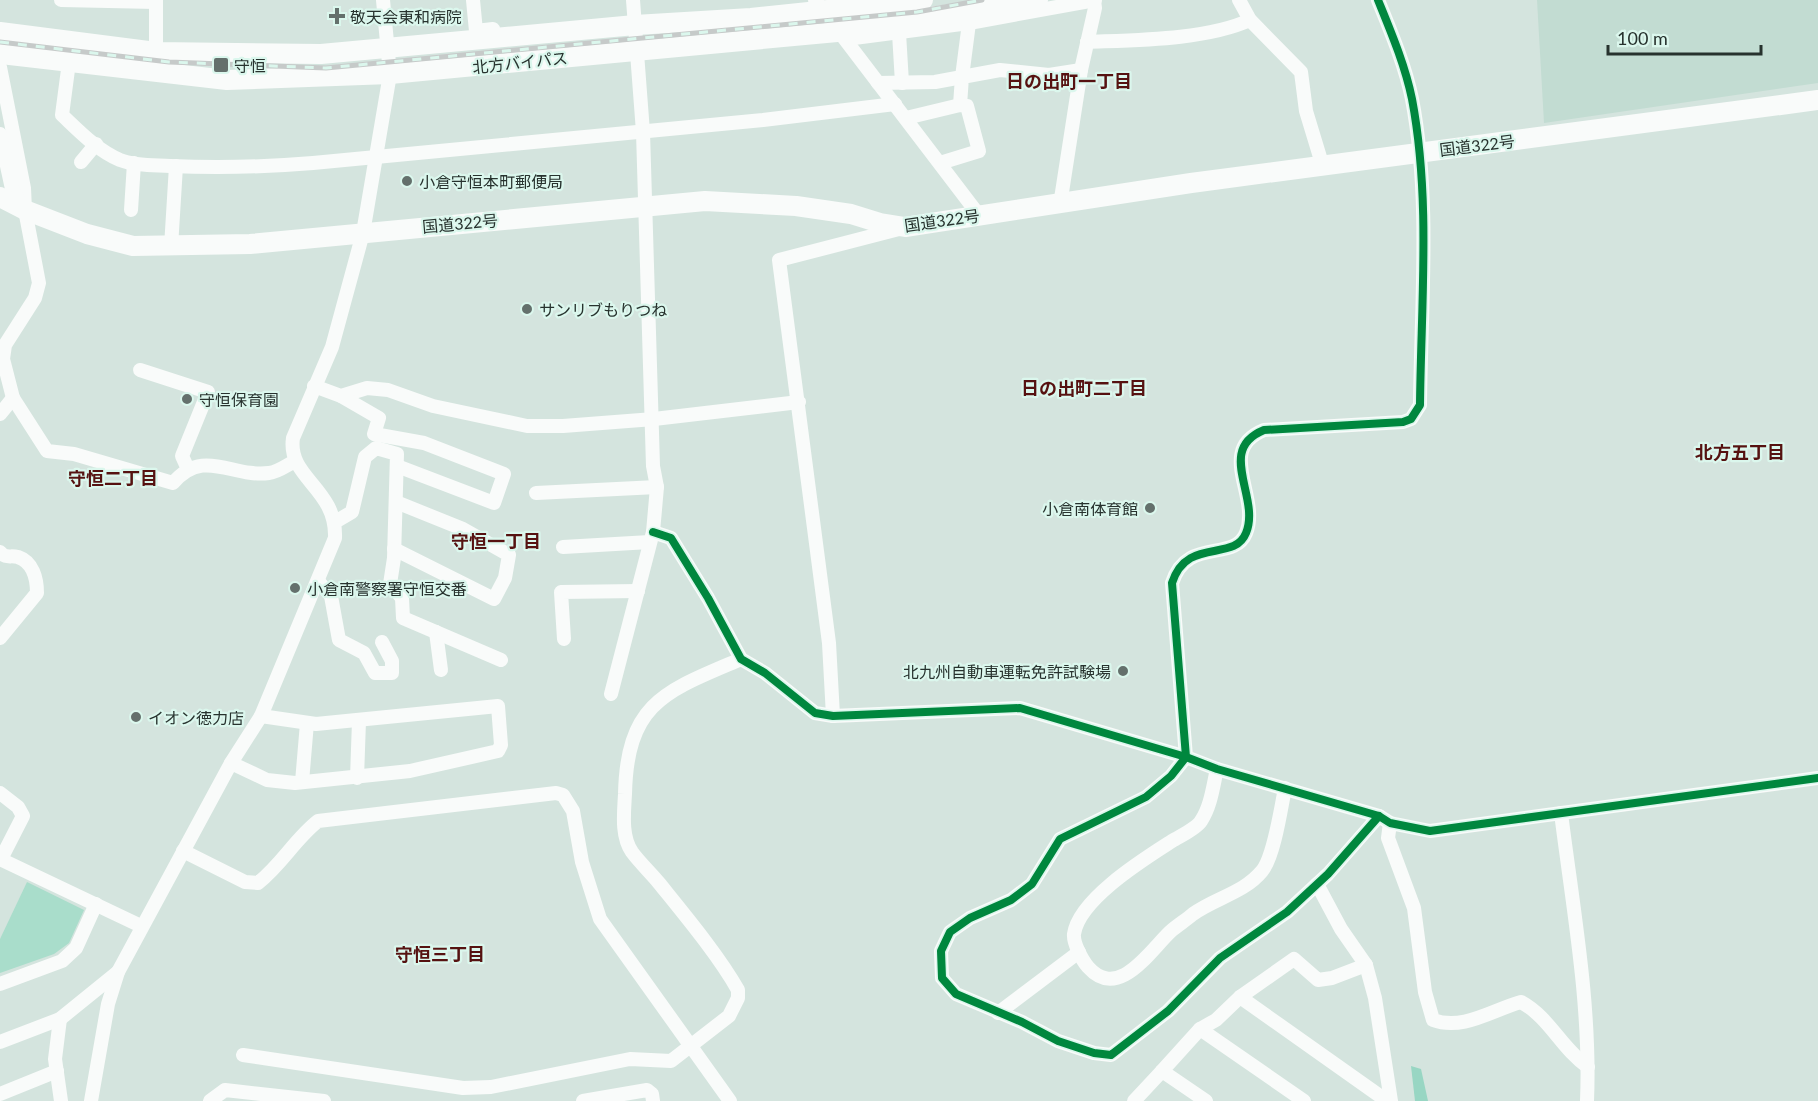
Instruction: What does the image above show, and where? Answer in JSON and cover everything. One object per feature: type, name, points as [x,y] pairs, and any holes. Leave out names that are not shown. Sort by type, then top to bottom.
[{"type":"highway","name":"北方バイパス","points":[[0,32],[156,52],[302,55],[388,50],[635,24],[751,18],[818,5],[923,0]]},
{"type":"highway","name":"北方バイパス","points":[[0,54],[227,80],[390,74],[637,50],[840,36],[1038,0]]},
{"type":"highway","name":"国道322号","points":[[0,197],[25,210],[109,240],[133,246],[250,244],[705,201],[759,203],[851,214],[880,224],[906,227],[978,214],[1060,205],[1191,183],[1818,100]]},
{"type":"street","points":[[61,0],[156,1],[156,52]]},
{"type":"street","points":[[91,1101],[108,1004],[118,972],[231,763],[261,716],[319,582],[334,538],[335,522],[325,499],[295,461],[291,448],[340,323],[363,233],[390,74],[383,0]]},
{"type":"street","points":[[473,0],[476,31],[573,22],[578,30]]},
{"type":"street","points":[[611,694],[652,537],[657,487],[653,466],[654,419],[643,132],[633,0]]},
{"type":"street","points":[[840,36],[898,33],[969,23],[1094,0],[1095,8],[1081,70],[1060,205]]},
{"type":"street","points":[[1239,0],[1250,20],[1301,72],[1306,111],[1323,167]]},
{"type":"street","points":[[1378,0],[1404,66],[1412,100],[1422,174],[1420,405],[1411,419],[1403,422],[1264,430],[1252,435],[1244,443],[1240,455],[1250,521],[1246,534],[1239,543],[1225,549],[1198,553],[1176,570],[1172,583],[1186,757],[1171,776],[1146,797],[1060,838],[1032,884],[1011,900],[970,918],[950,932],[941,951],[942,978],[956,994],[1058,1041],[1094,1053],[1111,1055],[1121,1050],[1178,1001],[1220,958],[1287,912],[1385,819]]},
{"type":"street","points":[[818,5],[978,214]]},
{"type":"street","points":[[1087,42],[1145,40],[1227,30],[1250,20]]},
{"type":"street","points":[[960,105],[969,23]]},
{"type":"street","points":[[898,33],[902,82]]},
{"type":"street","points":[[69,62],[62,115],[119,160],[176,166],[246,168],[376,157],[895,105]]},
{"type":"street","points":[[0,67],[24,188],[25,210],[39,284],[35,298],[4,348],[3,359],[13,398],[47,451],[74,454],[173,483],[188,469],[207,465],[257,473],[272,473],[295,461]]},
{"type":"street","points":[[878,83],[935,82],[1000,70],[1049,75],[1081,70]]},
{"type":"street","points":[[906,118],[960,105],[967,106],[979,151],[940,163]]},
{"type":"street","points":[[0,134],[12,189],[25,210]]},
{"type":"street","points":[[81,162],[96,144]]},
{"type":"street","points":[[131,210],[134,163]]},
{"type":"street","points":[[171,247],[176,166]]},
{"type":"street","points":[[833,716],[829,643],[779,260],[906,227]]},
{"type":"street","points":[[140,370],[208,392],[183,456],[188,469]]},
{"type":"street","points":[[314,386],[341,396],[379,418],[374,434],[424,443],[504,474],[494,503],[397,466]]},
{"type":"street","points":[[341,396],[367,388],[388,390],[433,406],[526,426],[563,426],[654,419],[799,402]]},
{"type":"street","points":[[0,414],[13,398]]},
{"type":"street","points":[[335,522],[352,512],[365,458],[376,448],[397,454],[394,549],[390,584],[402,598],[403,618],[501,660]]},
{"type":"street","points":[[536,493],[657,487]]},
{"type":"street","points":[[394,549],[494,598],[505,578],[508,555],[463,529],[396,502]]},
{"type":"street","points":[[563,547],[652,537],[671,538],[741,659],[765,673],[815,713],[833,716],[1020,708],[1186,757],[1217,769],[1430,831],[1818,778]]},
{"type":"street","points":[[0,552],[6,557],[20,558],[32,568],[37,583],[34,599],[0,638]]},
{"type":"street","points":[[319,582],[331,596],[339,640],[364,653],[375,673],[392,673],[393,661],[382,642]]},
{"type":"street","points":[[564,639],[561,592],[638,591]]},
{"type":"street","points":[[436,632],[441,670]]},
{"type":"street","points":[[243,1055],[463,1088],[491,1087],[630,1059],[671,1061],[693,1046],[729,1016],[738,998],[738,990],[683,914],[628,844],[624,826],[628,752],[645,715],[664,696],[676,687],[741,659]]},
{"type":"street","points":[[231,763],[267,780],[302,782],[410,771],[498,751],[501,745],[498,706],[359,721],[308,723],[261,716]]},
{"type":"street","points":[[357,778],[359,721]]},
{"type":"street","points":[[302,782],[308,723]]},
{"type":"street","points":[[1217,769],[1210,802],[1200,823],[1146,858],[1104,890],[1081,917],[1074,935],[1079,952],[1089,968],[1105,977],[1121,977],[1139,966],[1171,931],[1196,912],[1245,886],[1263,870],[1275,836],[1285,788]]},
{"type":"street","points":[[0,793],[18,807],[23,816],[1,859],[141,926]]},
{"type":"street","points":[[183,850],[244,882],[258,883],[276,869],[308,828],[318,821],[556,793],[563,795],[573,811],[582,862],[600,919],[693,1046],[730,1101]]},
{"type":"street","points":[[1561,813],[1583,981],[1588,1067],[1587,1101]]},
{"type":"street","points":[[1385,819],[1388,838],[1414,908],[1425,992],[1433,1020],[1447,1025],[1468,1022],[1521,1002],[1539,1012],[1575,1057],[1588,1067]]},
{"type":"street","points":[[1317,884],[1341,929],[1366,965],[1376,998],[1389,1101]]},
{"type":"street","points":[[0,984],[62,961],[76,948],[96,904]]},
{"type":"street","points":[[998,1013],[1079,952]]},
{"type":"street","points":[[1134,1101],[1200,1029],[1216,1020],[1240,997],[1294,959],[1318,980],[1332,978],[1366,965]]},
{"type":"street","points":[[0,1042],[60,1019],[118,972]]},
{"type":"street","points":[[1240,997],[1389,1101]]},
{"type":"street","points":[[60,1019],[55,1059],[61,1101]]},
{"type":"street","points":[[1200,1029],[1305,1101]]},
{"type":"street","points":[[1,1094],[57,1071]]},
{"type":"street","points":[[1162,1071],[1206,1101]]},
{"type":"street","points":[[590,1100],[647,1090],[652,1094],[653,1101]]},
{"type":"street","points":[[210,1101],[221,1091],[324,1101]]},
{"type":"street","points":[[221,1091],[233,1101]]},
{"type":"shaded area","points":[[1537,0],[1818,0],[1818,83],[1544,123]]},
{"type":"green space","points":[[27,882],[84,910],[69,943],[54,954],[0,973],[0,939]]},
{"type":"green space","points":[[1411,1066],[1421,1069],[1428,1101],[1415,1101]]},
{"type":"railway","points":[[0,42],[169,62],[326,68],[917,12],[982,0]]},
{"type":"cycle path","points":[[1378,0],[1406,74],[1418,137],[1424,252],[1420,405],[1411,419],[1403,422],[1264,430],[1250,439],[1243,449],[1242,476],[1249,519],[1246,533],[1240,542],[1231,547],[1199,554],[1188,560],[1179,569],[1172,583],[1186,757],[1217,769],[1379,816],[1390,823],[1430,831],[1818,778]]},
{"type":"cycle path","points":[[653,532],[671,538],[708,598],[741,659],[765,673],[815,713],[833,716],[1020,708],[1186,757],[1171,776],[1146,797],[1060,839],[1032,884],[1011,900],[970,918],[950,932],[941,951],[942,978],[956,994],[1022,1022],[1058,1041],[1094,1053],[1111,1055],[1168,1011],[1220,958],[1287,912],[1328,874],[1379,816]]},
{"type":"place","name":"敬天会東和病院","points":[[337,16]]},
{"type":"place","name":"守恒","points":[[221,65]]},
{"type":"place","name":"小倉守恒本町郵便局","points":[[407,181]]},
{"type":"place","name":"サンリブもりつね","points":[[527,309]]},
{"type":"place","name":"守恒保育園","points":[[187,399]]},
{"type":"place","name":"小倉南体育館","points":[[1150,508]]},
{"type":"place","name":"小倉南警察署守恒交番","points":[[295,588]]},
{"type":"place","name":"北九州自動車運転免許試験場","points":[[1123,671]]},
{"type":"place","name":"イオン徳力店","points":[[136,717]]},
{"type":"district","name":"日の出町一丁目","points":[[1069,81]]},
{"type":"district","name":"日の出町二丁目","points":[[1084,388]]},
{"type":"district","name":"北方五丁目","points":[[1740,452]]},
{"type":"district","name":"守恒二丁目","points":[[113,478]]},
{"type":"district","name":"守恒一丁目","points":[[496,541]]},
{"type":"district","name":"守恒三丁目","points":[[440,954]]}]
